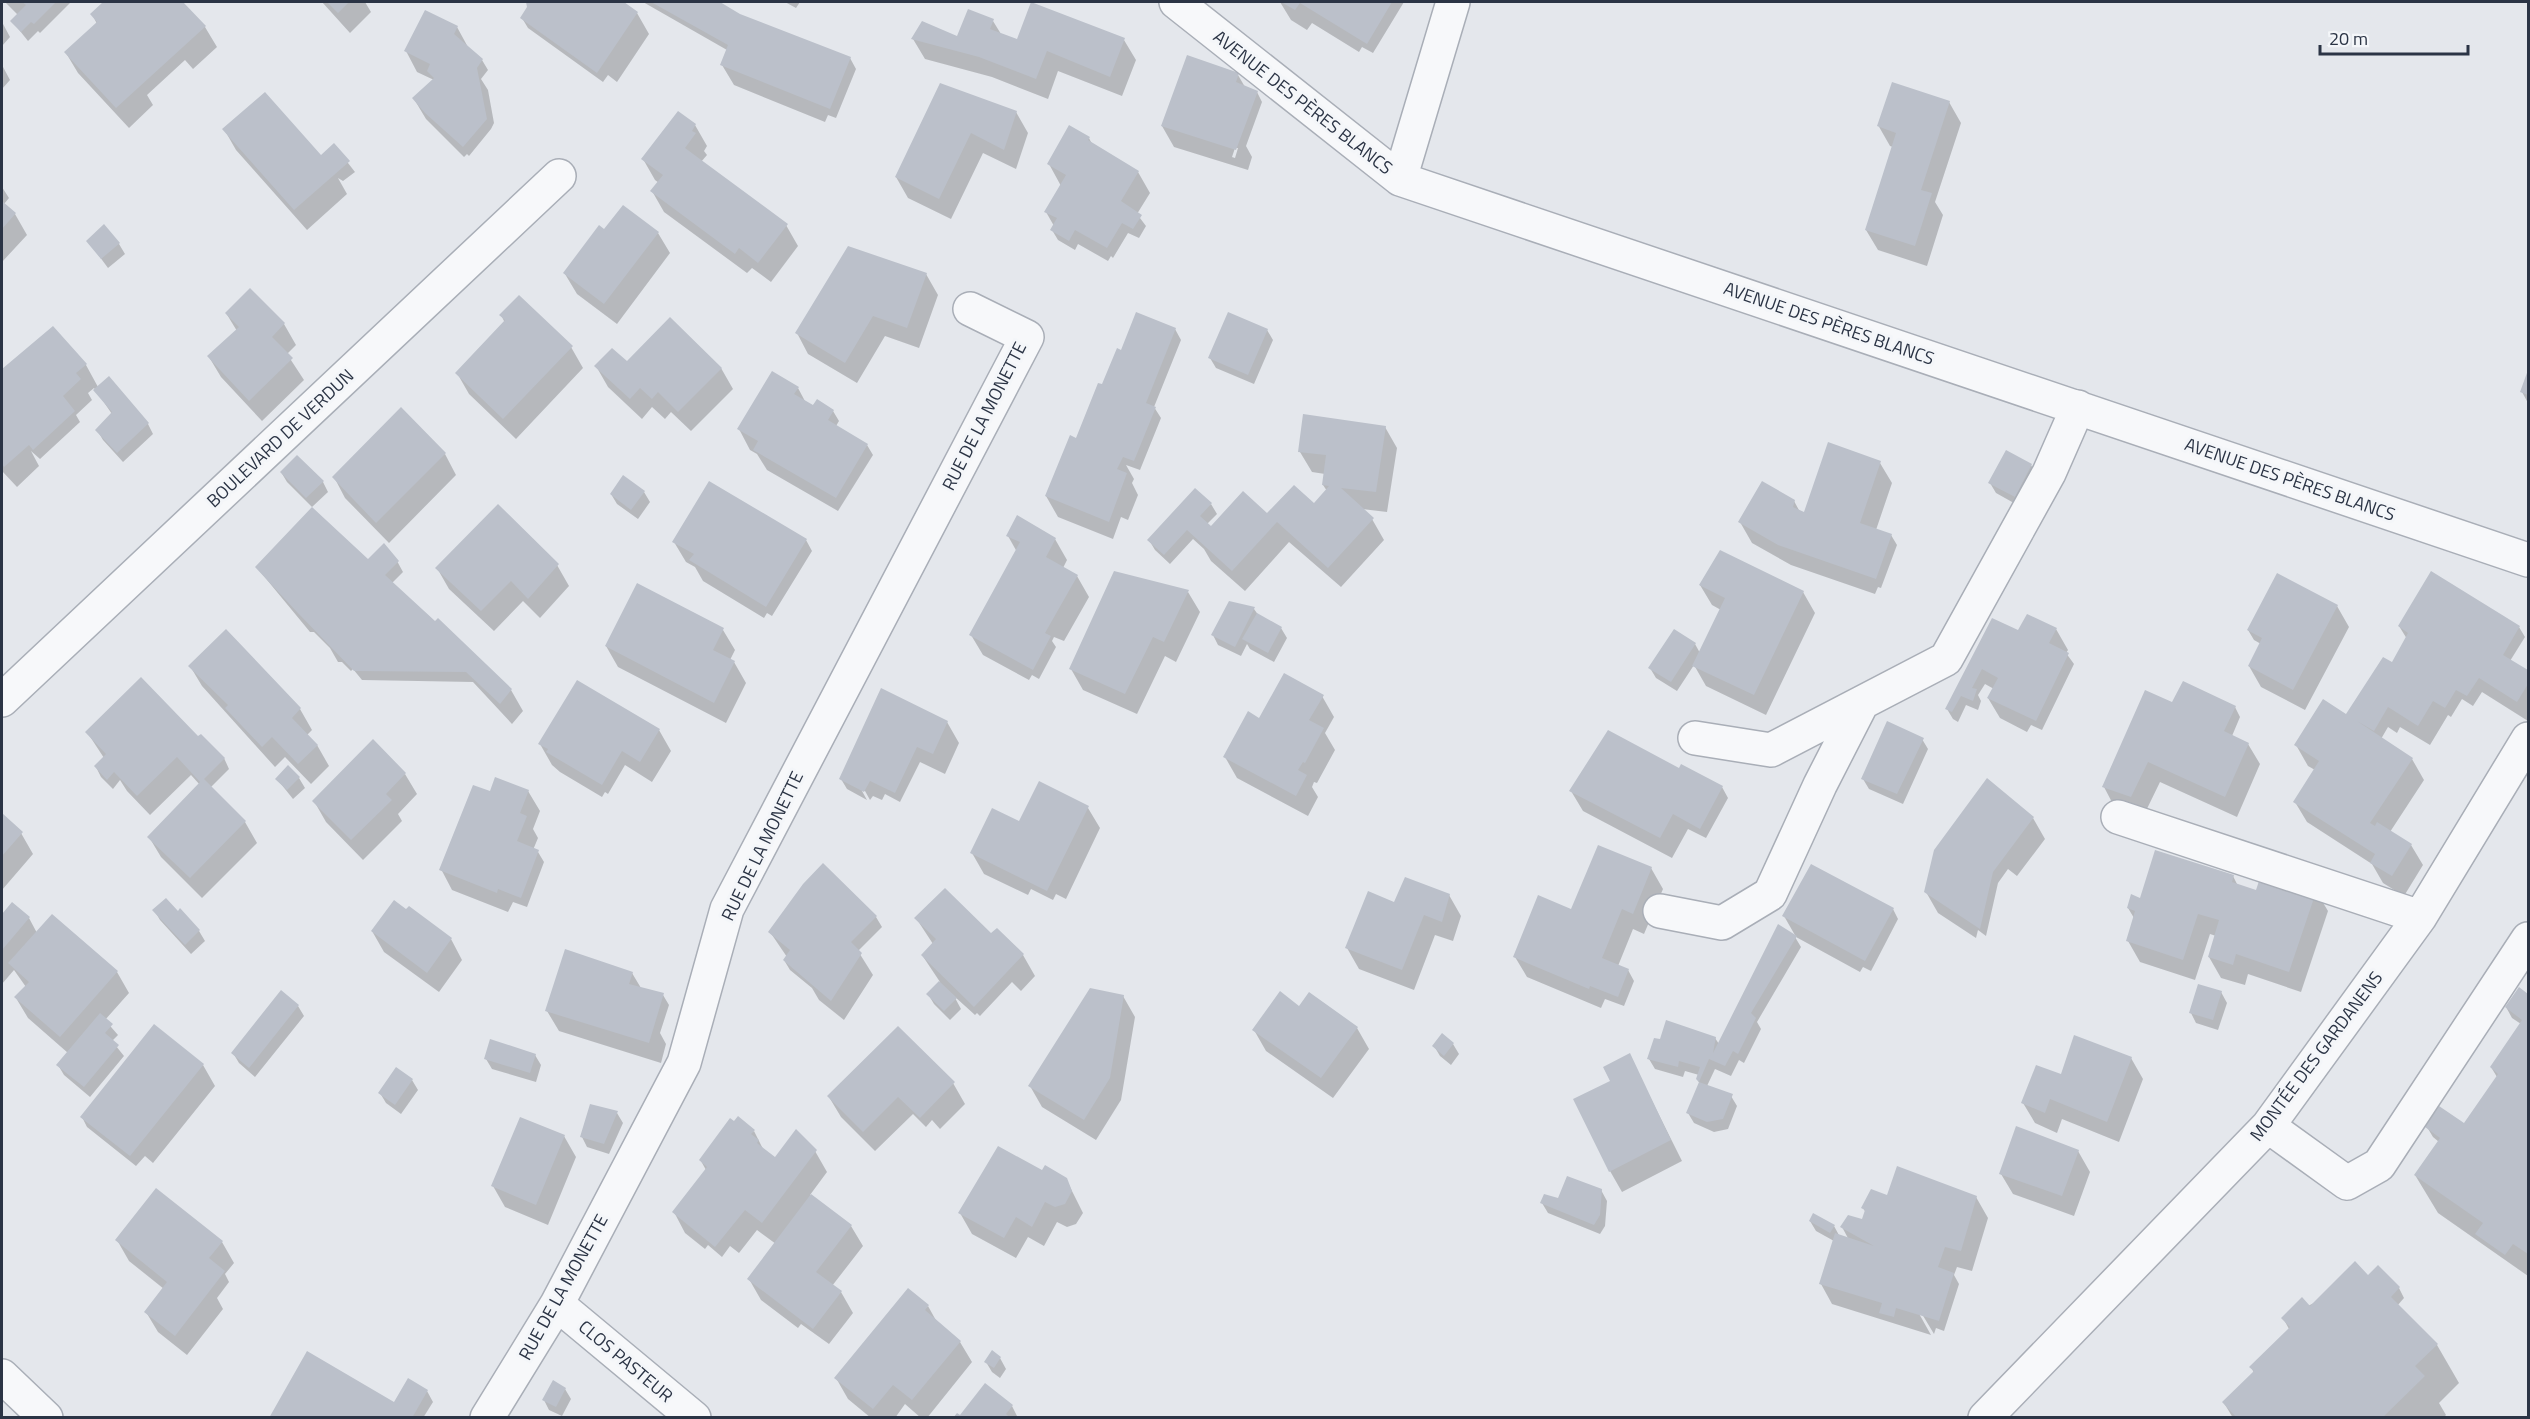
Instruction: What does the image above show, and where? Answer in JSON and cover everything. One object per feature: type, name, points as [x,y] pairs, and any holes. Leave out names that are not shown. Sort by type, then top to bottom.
[{"type":"street","name":"AVENUE DES PÈRES BLANCS","points":[[1176,2],[1400,179],[2529,560]]},
{"type":"street","points":[[1400,179],[1453,2]]},
{"type":"street","name":"BOULEVARD DE VERDUN","points":[[2,700],[559,176]]},
{"type":"street","name":"RUE DE LA MONETTE","points":[[486,1418],[557,1304],[684,1063],[727,909],[1027,337],[970,309]]},
{"type":"street","points":[[1695,738],[1771,750],[1946,659],[2049,473],[2078,407]]},
{"type":"street","points":[[1660,911],[1722,922],[1770,894],[1820,785],[1862,704]]},
{"type":"street","name":"MONTÉE DES GARDANENS","points":[[1985,1418],[2268,1126],[2420,917],[2529,739]]},
{"type":"street","points":[[2118,817],[2420,917]]},
{"type":"street","points":[[2268,1126],[2348,1183],[2379,1165],[2529,939]]},
{"type":"street","name":"CLOS PASTEUR","points":[[557,1304],[694,1418]]},
{"type":"street","points":[[2,1376],[46,1418]]},
{"type":"building","points":[[22,2],[56,2],[34,24],[31,22],[21,32],[10,21],[26,5]]},
{"type":"building","points":[[103,2],[183,2],[206,26],[116,108],[64,52],[97,22],[90,14]]},
{"type":"building","points":[[327,2],[349,2],[338,13]]},
{"type":"building","points":[[526,2],[624,2],[638,12],[597,73],[520,18],[527,7]]},
{"type":"building","points":[[651,2],[720,2],[740,14],[851,57],[830,109],[720,65],[728,45]]},
{"type":"building","points":[[1031,2],[1125,38],[1110,77],[1047,51],[1036,79],[979,57],[911,39],[922,21],[957,36],[968,9],[994,19],[990,29],[1017,39]]},
{"type":"building","points":[[1281,2],[1392,2],[1367,44],[1300,3],[1295,10]]},
{"type":"building","points":[[425,10],[458,26],[454,34],[483,59],[477,68],[487,119],[463,147],[425,113],[412,98],[434,78],[427,71],[430,64],[404,51]]},
{"type":"building","points":[[1187,55],[1239,73],[1236,82],[1258,91],[1236,150],[1161,126]]},
{"type":"building","points":[[1892,82],[1950,101],[1921,190],[1932,193],[1915,246],[1865,230],[1896,133],[1877,126]]},
{"type":"building","points":[[940,83],[1017,111],[1004,150],[971,133],[939,199],[895,177]]},
{"type":"building","points":[[265,92],[321,155],[334,143],[350,161],[294,210],[222,129]]},
{"type":"building","points":[[678,111],[696,124],[692,131],[696,133],[685,148],[788,224],[758,263],[739,248],[735,254],[650,191],[663,175],[641,159]]},
{"type":"building","points":[[1069,125],[1090,137],[1088,140],[1139,171],[1121,201],[1142,215],[1133,229],[1122,223],[1107,248],[1075,230],[1069,241],[1050,230],[1057,218],[1044,212],[1066,175],[1047,164]]},
{"type":"building","points":[[2,201],[16,213],[2,229]]},
{"type":"building","points":[[623,205],[659,232],[604,304],[563,273],[599,225],[604,229]]},
{"type":"building","points":[[104,224],[120,243],[101,259],[86,241]]},
{"type":"building","points":[[848,246],[927,273],[907,328],[873,316],[845,363],[795,333]]},
{"type":"building","points":[[250,288],[285,323],[272,337],[293,358],[249,401],[207,356],[239,327],[225,313]]},
{"type":"building","points":[[519,295],[573,346],[503,419],[455,373],[505,320],[499,315]]},
{"type":"building","points":[[1136,312],[1176,328],[1146,403],[1156,407],[1134,461],[1123,457],[1117,469],[1127,473],[1109,522],[1045,496],[1070,435],[1076,438],[1098,383],[1102,384],[1117,348],[1121,350]]},
{"type":"building","points":[[1228,312],[1268,329],[1248,375],[1208,358]]},
{"type":"building","points":[[670,317],[722,368],[678,412],[658,392],[652,399],[640,388],[630,399],[594,366],[612,348],[627,361]]},
{"type":"building","points":[[53,326],[87,364],[76,373],[81,379],[63,396],[75,411],[33,450],[29,445],[4,467],[2,464],[2,369]]},
{"type":"building","points":[[2528,370],[2528,395],[2520,392]]},
{"type":"building","points":[[772,371],[799,387],[794,394],[813,405],[817,399],[834,410],[828,420],[868,444],[836,498],[753,450],[758,441],[737,429]]},
{"type":"building","points":[[109,376],[149,423],[117,453],[95,430],[112,412],[93,390]]},
{"type":"building","points":[[401,407],[446,453],[376,523],[332,477]]},
{"type":"building","points":[[1303,414],[1386,426],[1376,492],[1341,488],[1374,518],[1328,568],[1277,522],[1232,571],[1187,530],[1164,555],[1147,540],[1195,488],[1212,503],[1200,516],[1211,526],[1243,491],[1267,513],[1294,485],[1314,503],[1329,486],[1322,485],[1326,455],[1298,452]]},
{"type":"building","points":[[1828,442],[1881,461],[1860,523],[1892,534],[1876,579],[1778,545],[1738,522],[1762,481],[1795,500],[1793,507],[1804,512]]},
{"type":"building","points":[[2006,450],[2032,464],[2015,497],[1988,483]]},
{"type":"building","points":[[297,455],[324,481],[306,498],[280,472]]},
{"type":"building","points":[[623,475],[645,491],[631,510],[610,494]]},
{"type":"building","points":[[709,481],[807,539],[766,607],[689,560],[694,554],[672,542]]},
{"type":"building","points":[[498,504],[559,564],[528,599],[511,581],[481,611],[435,568]]},
{"type":"building","points":[[312,507],[368,559],[384,543],[399,561],[385,575],[435,621],[438,618],[512,689],[500,704],[466,672],[354,671],[297,612],[255,567]]},
{"type":"building","points":[[1017,515],[1056,538],[1046,557],[1078,575],[1045,633],[1051,636],[1033,670],[969,635],[1020,542],[1006,536]]},
{"type":"building","points":[[1720,550],[1804,591],[1754,695],[1692,666],[1725,598],[1699,585]]},
{"type":"building","points":[[1114,571],[1189,590],[1164,642],[1153,637],[1125,694],[1069,669]]},
{"type":"building","points":[[2431,571],[2520,626],[2503,655],[2528,670],[2528,684],[2517,702],[2479,678],[2467,696],[2456,690],[2445,708],[2433,701],[2418,726],[2388,707],[2374,731],[2357,721],[2413,758],[2370,823],[2375,826],[2377,822],[2412,844],[2392,876],[2370,863],[2375,854],[2293,802],[2319,761],[2294,745],[2323,699],[2346,714],[2383,657],[2392,662],[2408,633],[2398,626]]},
{"type":"building","points":[[2277,573],[2338,605],[2293,690],[2248,666],[2262,638],[2247,630]]},
{"type":"building","points":[[637,583],[724,628],[713,650],[735,661],[714,703],[605,646]]},
{"type":"building","points":[[1229,601],[1255,607],[1235,647],[1211,635]]},
{"type":"building","points":[[1257,613],[1282,627],[1268,653],[1242,639]]},
{"type":"building","points":[[2027,614],[2057,628],[2049,643],[2069,653],[2036,721],[1987,698],[1998,678],[1982,669],[1972,688],[1977,689],[1973,701],[1961,696],[1952,712],[1945,709],[1992,618],[2018,630]]},
{"type":"building","points":[[226,629],[301,708],[292,718],[318,745],[298,764],[272,737],[262,747],[225,708],[228,705],[188,666]]},
{"type":"building","points":[[1674,629],[1696,643],[1671,682],[1648,668]]},
{"type":"building","points":[[1284,673],[1324,695],[1309,720],[1324,728],[1305,763],[1303,762],[1298,770],[1307,775],[1296,796],[1223,757],[1248,711],[1259,718]]},
{"type":"building","points":[[141,677],[198,736],[201,734],[225,758],[204,779],[246,821],[190,878],[147,837],[200,782],[177,757],[137,796],[114,772],[107,780],[94,766],[106,754],[85,732]]},
{"type":"building","points":[[577,680],[660,729],[640,762],[622,751],[602,785],[546,752],[548,749],[538,744]]},
{"type":"building","points":[[2183,681],[2236,706],[2224,731],[2249,743],[2225,797],[2148,762],[2131,797],[2102,787],[2145,690],[2172,702]]},
{"type":"building","points":[[881,688],[948,721],[933,754],[917,747],[895,793],[870,781],[864,792],[839,779]]},
{"type":"building","points":[[1887,721],[1924,738],[1897,794],[1861,779]]},
{"type":"building","points":[[1608,730],[1679,768],[1681,764],[1723,786],[1700,829],[1673,814],[1660,838],[1569,791]]},
{"type":"building","points":[[373,739],[406,773],[386,794],[392,800],[351,840],[312,801]]},
{"type":"building","points":[[288,765],[300,777],[287,790],[275,779]]},
{"type":"building","points":[[495,777],[529,790],[520,813],[527,816],[517,841],[539,850],[521,898],[498,889],[497,893],[439,870],[473,785],[490,791]]},
{"type":"building","points":[[1987,778],[2034,817],[1993,872],[1980,929],[1924,892],[1934,850]]},
{"type":"building","points":[[1039,781],[1089,806],[1047,891],[970,853],[992,808],[1019,821]]},
{"type":"building","points":[[2,813],[23,832],[2,856]]},
{"type":"building","points":[[1598,845],[1652,867],[1633,914],[1622,909],[1602,958],[1629,969],[1618,997],[1590,986],[1589,989],[1513,957],[1538,895],[1571,909]]},
{"type":"building","points":[[2155,850],[2234,875],[2232,882],[2256,890],[2259,881],[2317,889],[2289,972],[2236,954],[2233,965],[2208,957],[2219,920],[2198,914],[2183,960],[2126,941],[2135,911],[2127,908],[2131,894],[2140,898]]},
{"type":"building","points":[[823,863],[877,916],[851,942],[862,953],[831,1001],[783,960],[790,950],[768,932],[803,884]]},
{"type":"building","points":[[1811,864],[1894,908],[1865,961],[1782,916]]},
{"type":"building","points":[[1405,877],[1450,894],[1442,922],[1424,915],[1402,970],[1345,948],[1368,891],[1394,902]]},
{"type":"building","points":[[945,888],[991,933],[997,928],[1024,954],[974,1007],[921,955],[936,939],[914,918]]},
{"type":"building","points":[[166,898],[178,911],[180,908],[200,930],[185,945],[152,910]]},
{"type":"building","points":[[394,900],[406,909],[409,906],[452,938],[427,973],[371,931]]},
{"type":"building","points":[[12,902],[30,917],[2,950],[2,914]]},
{"type":"building","points":[[52,914],[118,971],[60,1037],[14,997],[29,982],[8,963]]},
{"type":"building","points":[[1778,924],[1797,936],[1751,1013],[1756,1018],[1738,1054],[1733,1051],[1725,1066],[1709,1059],[1699,1082],[1696,1079],[1700,1067],[1679,1061],[1678,1067],[1647,1059],[1654,1038],[1660,1039],[1666,1020],[1716,1037],[1713,1053]]},
{"type":"building","points":[[565,949],[633,972],[629,984],[664,993],[649,1043],[545,1011]]},
{"type":"building","points":[[939,981],[957,998],[944,1011],[926,994]]},
{"type":"building","points":[[2198,984],[2222,991],[2213,1020],[2189,1013]]},
{"type":"building","points":[[2519,987],[2528,994],[2528,1254],[2513,1244],[2505,1255],[2475,1234],[2483,1223],[2414,1175],[2440,1138],[2425,1127],[2439,1106],[2464,1123],[2498,1074],[2490,1067],[2522,1020],[2505,1007]]},
{"type":"building","points":[[1090,988],[1124,995],[1110,1078],[1084,1120],[1028,1086]]},
{"type":"building","points":[[281,990],[299,1005],[249,1068],[231,1053]]},
{"type":"building","points":[[1280,991],[1299,1006],[1309,992],[1358,1027],[1321,1078],[1252,1030]]},
{"type":"building","points":[[100,1013],[113,1024],[105,1033],[119,1045],[84,1087],[56,1065]]},
{"type":"building","points":[[154,1024],[204,1064],[130,1156],[80,1117]]},
{"type":"building","points":[[898,1026],[955,1082],[920,1118],[898,1097],[863,1132],[827,1096]]},
{"type":"building","points":[[1442,1033],[1454,1043],[1444,1056],[1432,1046]]},
{"type":"building","points":[[2074,1035],[2132,1057],[2107,1122],[2050,1099],[2045,1113],[2021,1103],[2036,1065],[2061,1074]]},
{"type":"building","points":[[490,1039],[536,1054],[530,1073],[484,1059]]},
{"type":"building","points":[[1630,1053],[1671,1140],[1609,1172],[1573,1099],[1610,1081],[1603,1067]]},
{"type":"building","points":[[396,1067],[413,1079],[395,1105],[378,1093]]},
{"type":"building","points":[[1699,1082],[1733,1094],[1723,1119],[1707,1122],[1686,1113]]},
{"type":"building","points":[[590,1104],[618,1111],[604,1144],[580,1137]]},
{"type":"building","points":[[738,1116],[755,1130],[751,1134],[759,1140],[757,1143],[775,1157],[796,1129],[817,1150],[762,1223],[745,1210],[715,1247],[672,1212],[707,1167],[699,1160],[730,1118],[734,1121]]},
{"type":"building","points":[[520,1117],[565,1135],[536,1205],[491,1186]]},
{"type":"building","points":[[2016,1126],[2079,1150],[2062,1196],[1999,1174]]},
{"type":"building","points":[[998,1146],[1042,1170],[1045,1165],[1067,1178],[1072,1191],[1065,1204],[1055,1207],[1045,1202],[1032,1227],[1016,1217],[1004,1238],[958,1213]]},
{"type":"building","points":[[1897,1166],[1977,1196],[1961,1251],[1945,1247],[1938,1267],[1954,1273],[1939,1321],[1896,1308],[1894,1317],[1879,1313],[1882,1303],[1819,1284],[1835,1233],[1874,1246],[1840,1227],[1848,1215],[1862,1219],[1865,1210],[1861,1208],[1871,1189],[1887,1195]]},
{"type":"building","points":[[1567,1176],[1602,1189],[1600,1215],[1594,1225],[1540,1203],[1544,1194],[1558,1198]]},
{"type":"building","points":[[156,1188],[223,1241],[209,1258],[225,1271],[175,1336],[144,1312],[167,1282],[115,1240]]},
{"type":"building","points":[[811,1194],[852,1225],[816,1272],[842,1291],[813,1329],[747,1279]]},
{"type":"building","points":[[1813,1213],[1835,1225],[1830,1233],[1809,1221]]},
{"type":"building","points":[[2355,1261],[2368,1275],[2378,1265],[2400,1287],[2391,1297],[2438,1344],[2415,1366],[2425,1376],[2382,1418],[2237,1418],[2222,1402],[2254,1371],[2249,1367],[2290,1327],[2281,1318],[2302,1297],[2310,1306]]},
{"type":"building","points":[[908,1288],[929,1305],[925,1310],[961,1341],[912,1400],[893,1385],[873,1409],[834,1378]]},
{"type":"building","points":[[992,1350],[1001,1357],[994,1368],[984,1362]]},
{"type":"building","points":[[307,1351],[394,1402],[408,1378],[428,1390],[412,1418],[269,1418]]},
{"type":"building","points":[[553,1380],[566,1388],[556,1407],[542,1400]]},
{"type":"building","points":[[985,1383],[1013,1405],[1006,1414],[1010,1418],[953,1418],[957,1413],[960,1415]]}]
